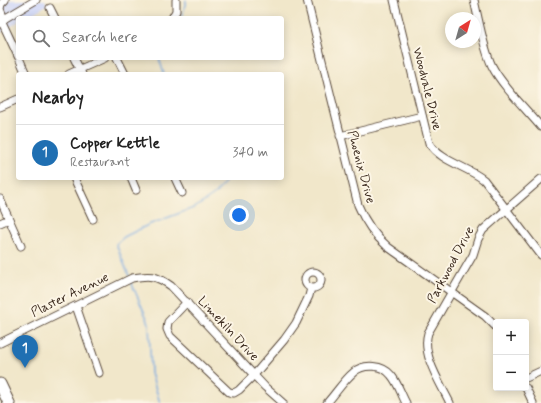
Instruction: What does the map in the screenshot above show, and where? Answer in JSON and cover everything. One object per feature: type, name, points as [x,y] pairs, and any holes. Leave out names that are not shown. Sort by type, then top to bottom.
[{"type":"highway","points":[[0,384],[9,403]]},
{"type":"street","points":[[5,0],[1,4],[0,9],[2,22],[9,45],[16,57]]},
{"type":"street","points":[[2,22],[36,0]]},
{"type":"street","points":[[173,16],[176,11],[176,0]]},
{"type":"street","name":"Phoenix Drive","points":[[307,0],[340,136],[362,216],[380,239],[393,251],[485,316],[493,324]]},
{"type":"street","name":"Woodvale Drive","points":[[394,0],[427,140],[433,149],[440,155],[484,180],[541,255]]},
{"type":"street","points":[[474,0],[492,66],[541,127]]},
{"type":"street","points":[[50,8],[54,16]]},
{"type":"street","points":[[18,60],[25,72]]},
{"type":"street","points":[[75,60],[81,72],[102,60]]},
{"type":"street","points":[[118,60],[124,72]]},
{"type":"street","points":[[0,107],[16,100]]},
{"type":"street","points":[[340,136],[422,116]]},
{"type":"street","name":"Parkwood Drive","points":[[450,403],[428,356],[426,343],[429,330],[473,255],[481,232],[506,208],[541,179]]},
{"type":"street","points":[[75,180],[93,218]]},
{"type":"street","points":[[132,180],[136,190]]},
{"type":"street","points":[[176,180],[182,193]]},
{"type":"street","points":[[0,199],[21,246]]},
{"type":"street","points":[[0,223],[9,219]]},
{"type":"street","name":"Limekiln Drive","points":[[153,276],[162,280],[187,302],[254,375],[283,403]]},
{"type":"street","name":"Plaster Avenue","points":[[0,343],[132,278],[153,276]]},
{"type":"street","points":[[187,302],[168,322],[167,329],[170,336],[229,392],[234,393],[254,375],[284,340],[296,323],[305,305],[310,288]]},
{"type":"street","points":[[76,306],[99,373]]},
{"type":"street","points":[[327,403],[354,372],[360,368],[373,366],[381,368],[390,374],[406,403]]},
{"type":"street","points":[[529,377],[541,371]]},
{"type":"street","points":[[527,391],[533,403]]},
{"type":"shaded area","points":[[0,0],[45,0],[47,5],[28,16],[16,16],[16,23],[0,33]]},
{"type":"waterway","points":[[182,16],[186,0]]},
{"type":"waterway","points":[[160,60],[163,72]]},
{"type":"waterway","points":[[129,276],[116,244],[124,237],[148,225],[196,207],[214,195],[226,180]]},
{"type":"waterway","points":[[131,282],[149,323],[151,373],[160,403]]},
{"type":"place","name":"Copper Kettle","points":[[25,368]]}]
